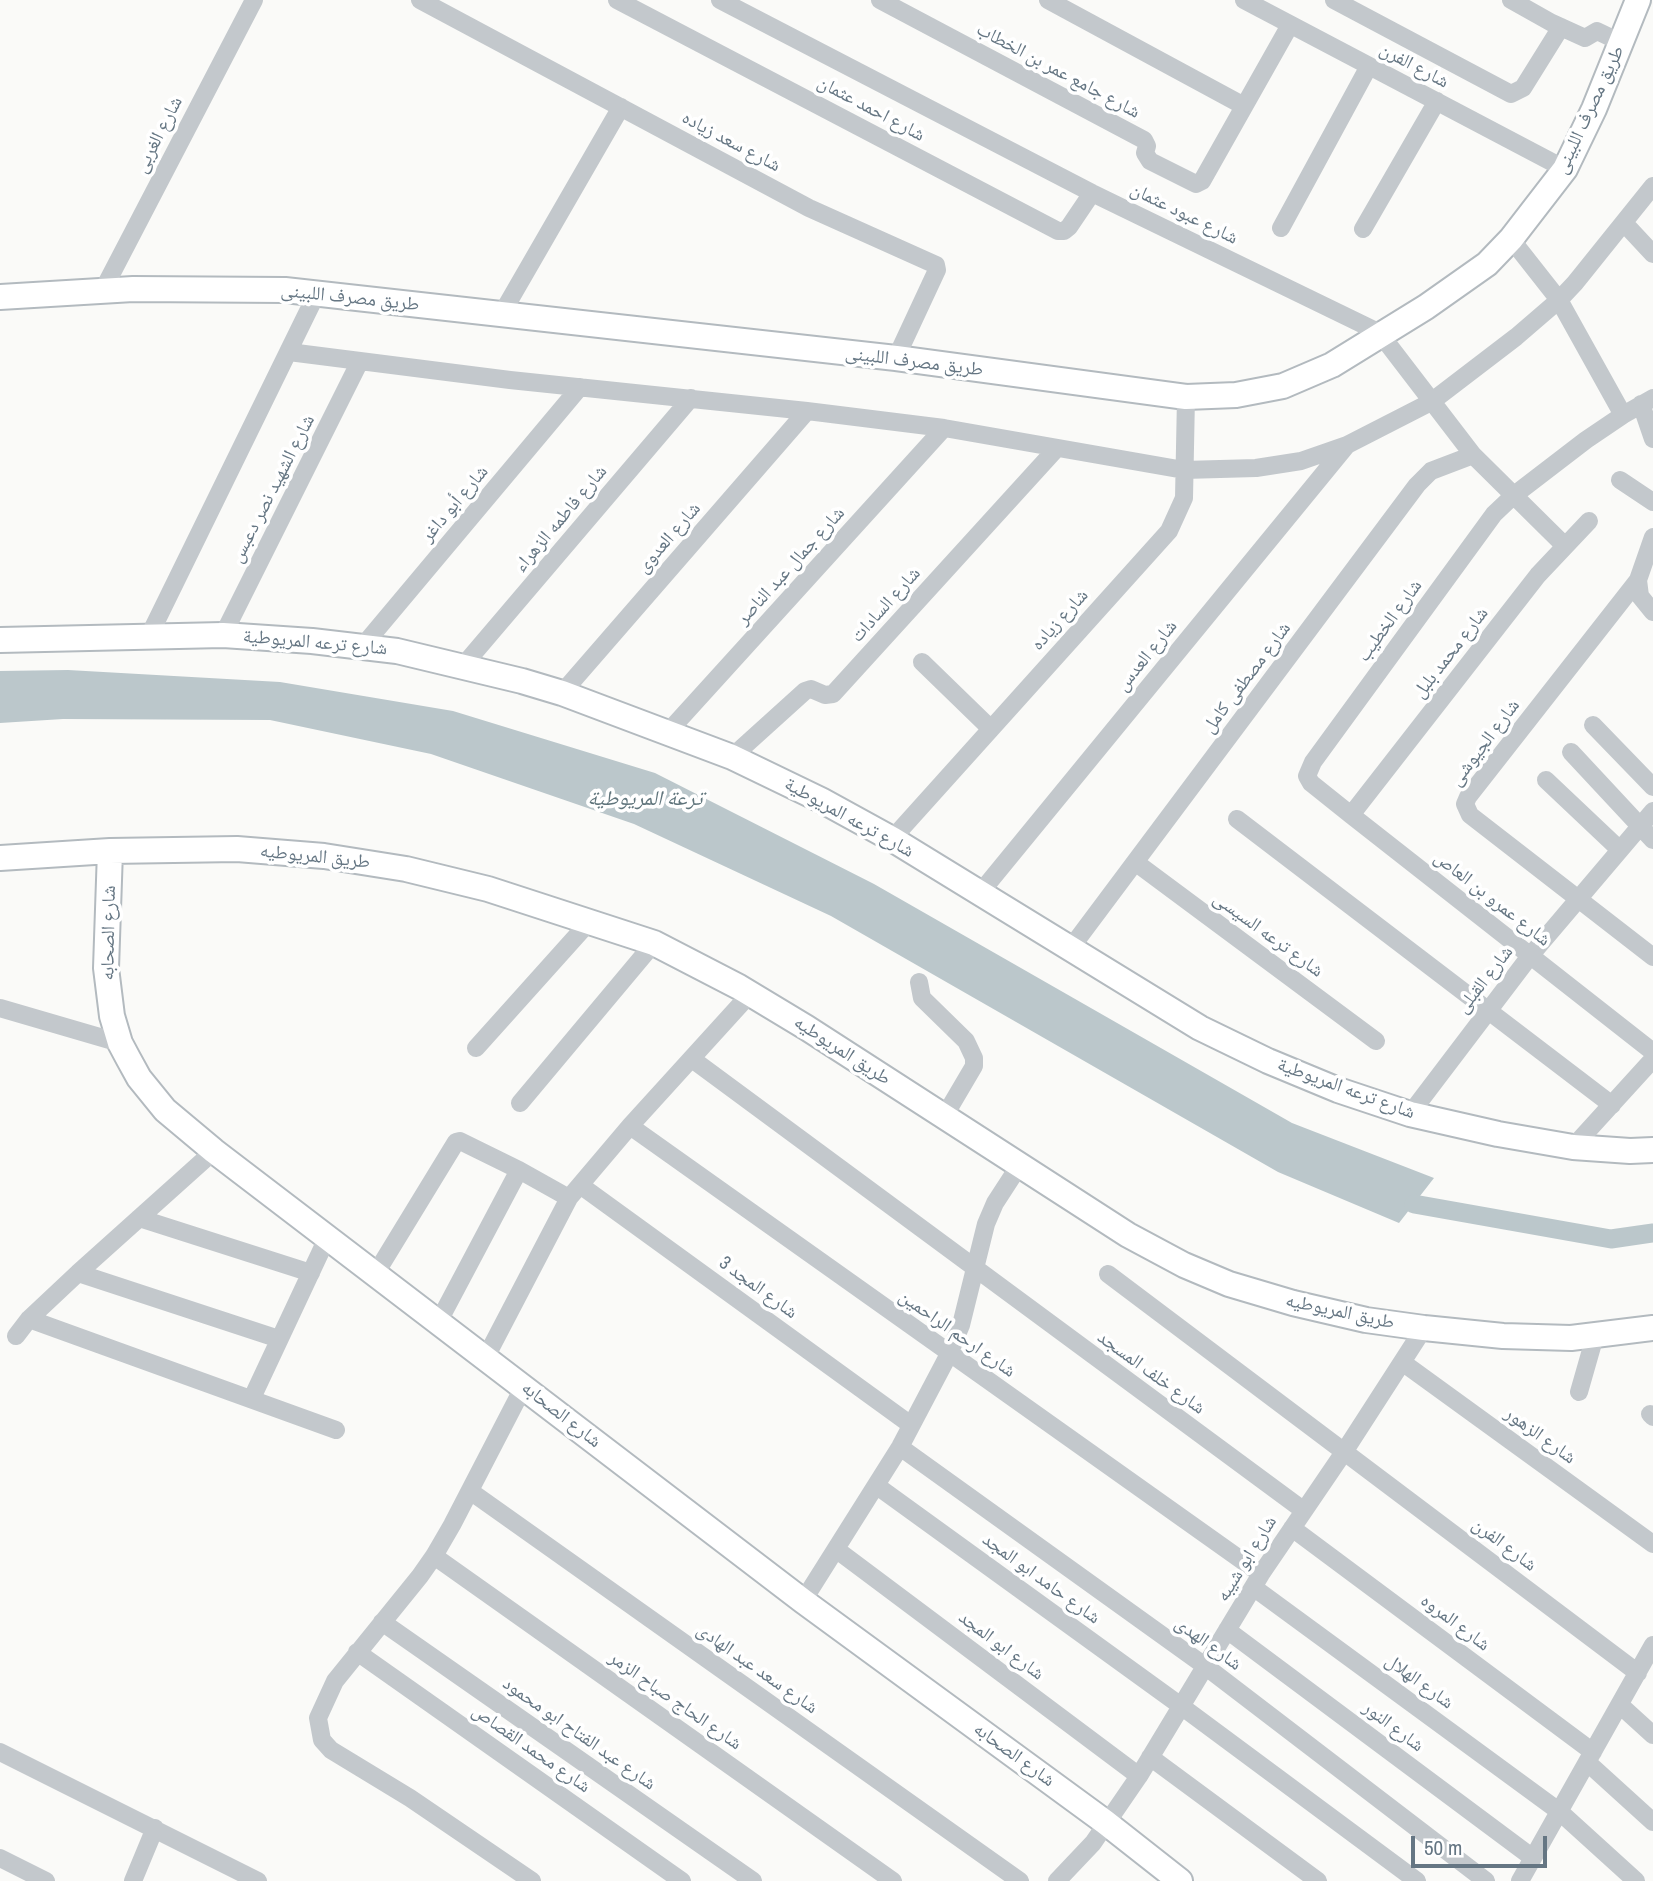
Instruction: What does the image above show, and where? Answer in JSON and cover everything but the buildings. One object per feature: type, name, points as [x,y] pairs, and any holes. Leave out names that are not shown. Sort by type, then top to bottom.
[{"type":"street","name":"شارع الغربى","points":[[103,290],[254,0]]},
{"type":"street","name":"شارع سعد زياده","points":[[420,0],[808,208],[936,265],[937,270],[896,358]]},
{"type":"street","name":"شارع احمد عثمان","points":[[617,0],[1058,231],[1069,227],[1092,193]]},
{"type":"street","name":"شارع عبود عثمان","points":[[720,0],[1092,193],[1363,323],[1381,335],[1473,455],[1564,545]]},
{"type":"street","name":"شارع جامع عمر بن الخطاب","points":[[880,0],[1143,140],[1147,146],[1145,153],[1150,161],[1196,184],[1202,181],[1244,106]]},
{"type":"street","points":[[1048,0],[1244,106],[1290,25]]},
{"type":"street","name":"شارع الفرن","points":[[1244,0],[1565,169]]},
{"type":"street","points":[[1334,0],[1511,94],[1523,89],[1561,27]]},
{"type":"street","points":[[1511,0],[1585,38],[1597,31],[1622,43]]},
{"type":"street","name":"طريق مصرف اللبينى","points":[[0,297],[133,289],[285,290],[896,358],[1186,397],[1236,395],[1283,386],[1332,365],[1463,283],[1487,264],[1511,239],[1565,169],[1622,43],[1633,2]]},
{"type":"street","points":[[1281,228],[1369,66]]},
{"type":"street","points":[[1363,229],[1437,101]]},
{"type":"street","points":[[501,315],[621,107]]},
{"type":"street","points":[[289,352],[944,428],[1184,470],[1256,468],[1300,461],[1347,445],[1431,402],[1559,300],[1625,224],[1653,186]]},
{"type":"street","points":[[1625,224],[1653,254]]},
{"type":"street","points":[[1511,239],[1559,300],[1623,415]]},
{"type":"street","points":[[149,636],[316,295]]},
{"type":"street","name":"شارع الشهيد نصر دعبس","points":[[223,635],[360,361]]},
{"type":"street","name":"شارع أبو داغر","points":[[362,647],[580,387]]},
{"type":"street","name":"شارع زياده","points":[[892,839],[1169,531],[1184,498],[1186,397]]},
{"type":"street","name":"شارع فاطمه الزهراء","points":[[463,667],[691,398]]},
{"type":"street","points":[[1647,401],[1653,439]]},
{"type":"street","name":"شارع الخطيب","points":[[1307,776],[1313,762],[1494,514],[1513,496],[1623,415],[1647,401]]},
{"type":"street","name":"شارع العدوى","points":[[562,693],[807,411]]},
{"type":"street","name":"شارع جمال عبد الناصر","points":[[668,732],[944,428]]},
{"type":"street","name":"شارع العدس","points":[[980,893],[1347,445]]},
{"type":"street","name":"شارع السادات","points":[[732,757],[805,691],[811,689],[825,695],[833,694],[1057,448]]},
{"type":"street","name":"شارع مصطفى كامل","points":[[1070,949],[1417,485],[1431,471],[1473,455]]},
{"type":"street","points":[[1620,480],[1653,502]]},
{"type":"street","name":"شارع محمد بلبل","points":[[1351,815],[1538,575],[1589,521]]},
{"type":"street","points":[[1653,537],[1638,580],[1640,596],[1653,612]]},
{"type":"street","name":"شارع الجيوشى","points":[[1638,580],[1476,786],[1465,804],[1469,815],[1653,957]]},
{"type":"street","name":"شارع ترعه المريوطية","points":[[0,640],[223,635],[362,647],[397,651],[562,693],[732,757],[821,800],[892,839],[1200,1028],[1268,1061],[1338,1090],[1410,1114],[1498,1134],[1573,1147],[1630,1152],[1653,1150]]},
{"type":"street","points":[[922,662],[991,729]]},
{"type":"street","points":[[1594,725],[1653,787]]},
{"type":"street","points":[[1571,752],[1653,840]]},
{"type":"street","name":"شارع عمرو بن العاص","points":[[1307,776],[1311,783],[1351,815],[1653,1052]]},
{"type":"street","points":[[1545,780],[1619,849]]},
{"type":"street","name":"شارع القبلى","points":[[1410,1114],[1530,956],[1653,811]]},
{"type":"street","points":[[1237,819],[1612,1105]]},
{"type":"street","name":"طريق المريوطيه","points":[[0,858],[110,850],[237,849],[324,856],[405,869],[488,889],[654,943],[750,994],[1128,1235],[1184,1265],[1229,1284],[1293,1304],[1366,1321],[1424,1328],[1503,1336],[1571,1338],[1653,1328]]},
{"type":"street","name":"شارع الصحابه","points":[[110,850],[106,968],[108,996],[120,1043],[151,1094],[165,1110],[214,1151],[803,1601],[1105,1822],[1180,1881]]},
{"type":"street","name":"شارع ترعه السيسى","points":[[1135,862],[1376,1041]]},
{"type":"street","points":[[476,1048],[590,921]]},
{"type":"street","points":[[520,1103],[654,943]]},
{"type":"street","points":[[919,982],[922,998],[966,1041],[974,1058],[974,1066],[944,1116]]},
{"type":"street","points":[[486,1357],[574,1191],[750,994]]},
{"type":"street","points":[[0,1008],[120,1043]]},
{"type":"street","name":"شارع خلف المسجد","points":[[692,1059],[1303,1510]]},
{"type":"street","points":[[1573,1147],[1653,1059]]},
{"type":"street","name":"شارع ارحم الراحمين","points":[[630,1126],[949,1354],[1257,1581]]},
{"type":"street","name":"شارع المجد 3","points":[[376,1273],[456,1142],[460,1141],[519,1170],[574,1191],[911,1425]]},
{"type":"street","points":[[16,1336],[29,1319],[78,1273],[214,1151]]},
{"type":"street","points":[[803,1601],[877,1486],[949,1354],[961,1325],[974,1269],[995,1203],[1020,1166]]},
{"type":"street","points":[[439,1321],[519,1170]]},
{"type":"street","points":[[139,1218],[311,1273]]},
{"type":"street","points":[[252,1398],[328,1236]]},
{"type":"street","points":[[78,1273],[279,1339]]},
{"type":"street","name":"شارع الفرن","points":[[1108,1274],[1638,1673]]},
{"type":"street","points":[[29,1319],[336,1430]]},
{"type":"street","name":"شارع ابو شيبه","points":[[1057,1881],[1093,1843],[1139,1776],[1257,1581],[1345,1452],[1424,1328]]},
{"type":"street","points":[[1578,1392],[1595,1336]]},
{"type":"street","name":"شارع الزهور","points":[[1402,1362],[1653,1544]]},
{"type":"street","points":[[524,1386],[434,1556],[335,1681],[318,1718],[322,1740],[331,1750],[410,1798],[532,1881]]},
{"type":"street","name":"شارع الهدى","points":[[900,1447],[1205,1667],[1486,1881]]},
{"type":"street","name":"شارع حامد ابو المجد","points":[[877,1486],[1417,1881]]},
{"type":"street","name":"شارع سعد عبد الهادى","points":[[470,1491],[1020,1881]]},
{"type":"street","name":"شارع المروه","points":[[1292,1528],[1591,1757],[1653,1822]]},
{"type":"street","name":"شارع ابو المجد","points":[[837,1550],[1139,1776]]},
{"type":"street","name":"شارع الحاج صباح الزمر","points":[[434,1556],[892,1881]]},
{"type":"street","name":"شارع الهلال","points":[[1257,1581],[1560,1812],[1636,1881]]},
{"type":"street","name":"شارع عبد الفتاح ابو محمود","points":[[382,1622],[752,1881]]},
{"type":"street","name":"شارع النور","points":[[1227,1630],[1529,1873]]},
{"type":"street","points":[[1529,1873],[1653,1645]]},
{"type":"street","name":"شارع محمد القصاص","points":[[356,1652],[682,1881]]},
{"type":"street","points":[[1620,1705],[1653,1735]]},
{"type":"street","points":[[0,1752],[258,1881]]},
{"type":"street","points":[[1150,1757],[1318,1881]]},
{"type":"street","points":[[133,1881],[155,1828]]},
{"type":"street","points":[[0,1858],[46,1881]]},
{"type":"water","name":"ترعة المريوطية","points":[[68,670],[280,682],[453,711],[655,773],[874,884],[1292,1123],[1434,1178],[1399,1223],[1278,1172],[831,916],[634,824],[431,754],[270,720],[63,719],[0,723],[0,671]]},
{"type":"waterway","points":[[1414,1204],[1611,1239],[1653,1233]]}]
